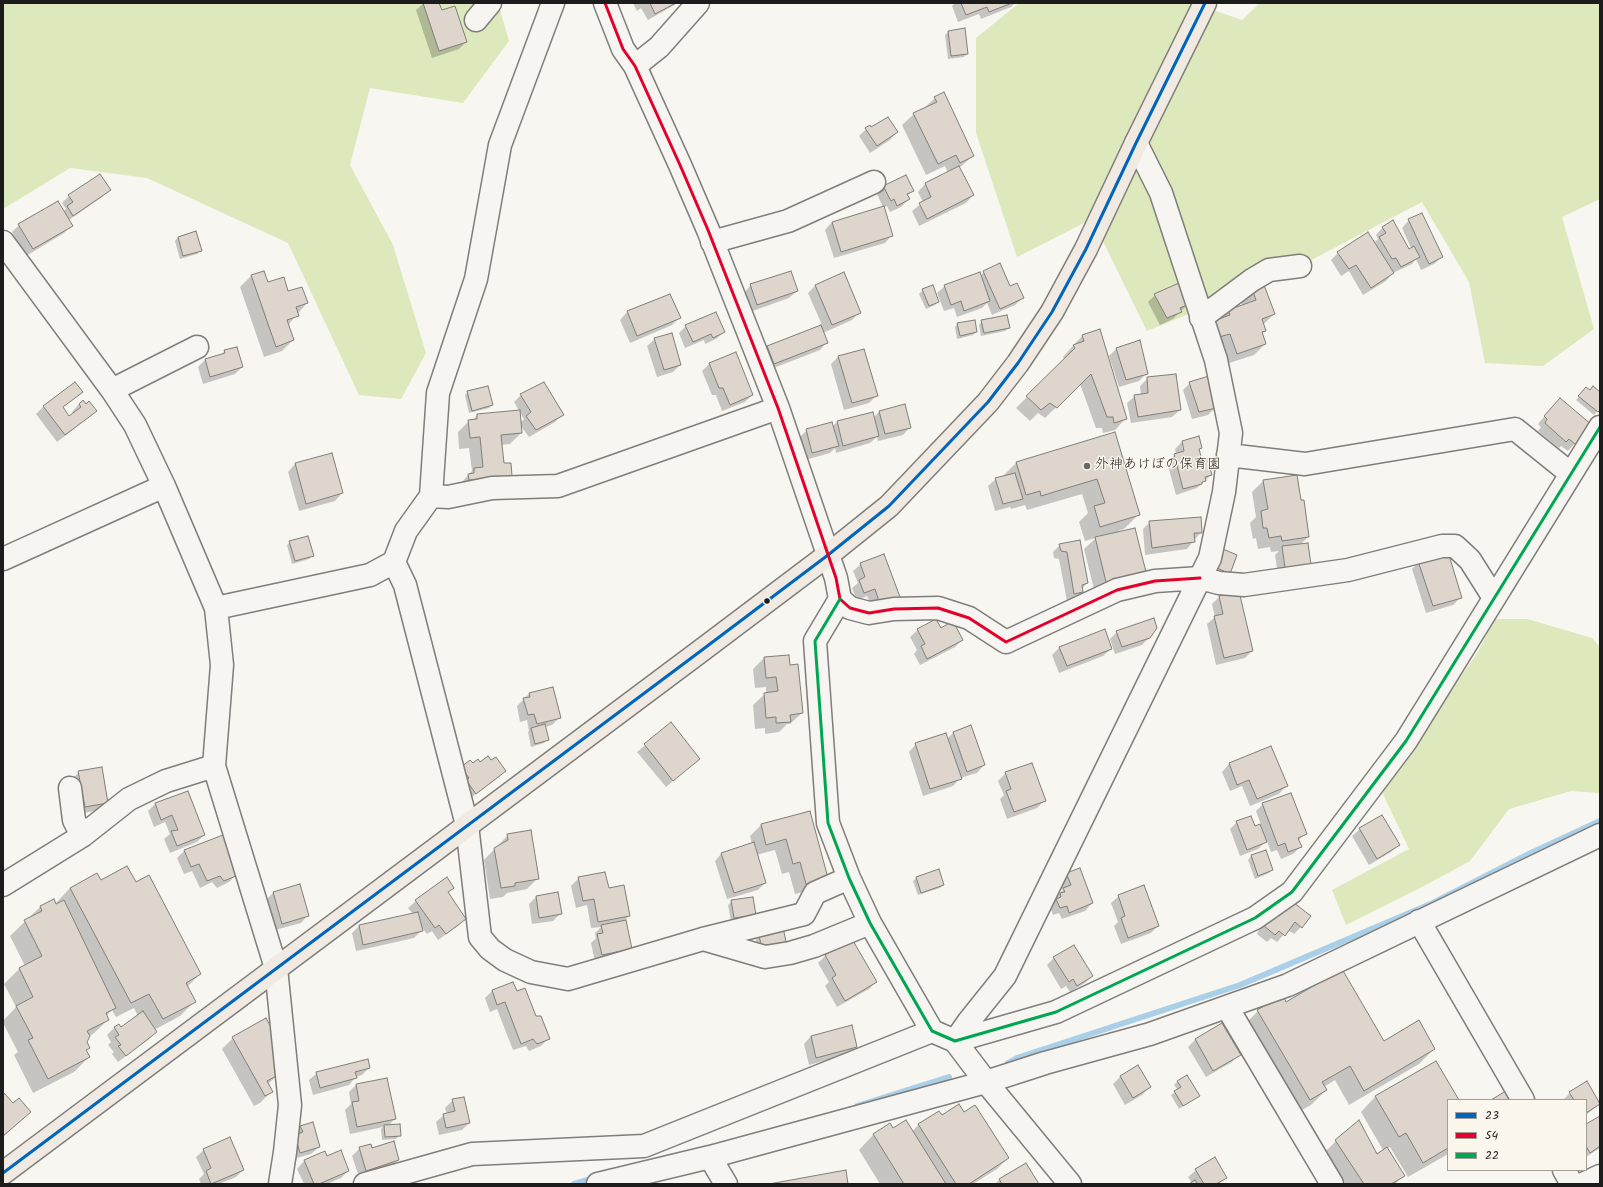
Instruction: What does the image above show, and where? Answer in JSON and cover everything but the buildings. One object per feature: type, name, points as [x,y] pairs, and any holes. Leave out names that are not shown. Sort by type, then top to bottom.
[{"type":"main road","points":[[3,1173],[828,555],[889,506],[988,402],[1018,363],[1052,312],[1086,249],[1205,3]]},
{"type":"street","points":[[476,20],[490,3]]},
{"type":"street","points":[[216,608],[370,575],[394,562],[406,531],[431,496],[438,393],[476,279],[500,145],[553,3]]},
{"type":"street","points":[[605,3],[623,49],[635,66],[712,242],[778,408],[836,578],[840,599],[850,608],[869,613],[894,609],[938,608],[969,618],[1006,642],[1117,590],[1155,581],[1200,578],[1219,583],[1244,585],[1348,570],[1442,546],[1455,546],[1470,560],[1494,598]]},
{"type":"street","points":[[635,66],[659,47],[698,3]]},
{"type":"street","points":[[955,1041],[1005,976],[1210,558],[1224,492],[1231,433],[1216,360],[1161,192],[1136,143]]},
{"type":"street","points":[[712,242],[788,221],[874,182]]},
{"type":"street","points":[[3,242],[112,390],[135,425],[164,486],[216,608],[222,665],[214,766],[276,968],[290,1104],[286,1152],[280,1184]]},
{"type":"street","points":[[1201,318],[1252,280],[1269,270],[1300,266]]},
{"type":"street","points":[[112,390],[197,347]]},
{"type":"street","points":[[431,496],[448,497],[492,488],[558,486],[778,408]]},
{"type":"street","points":[[955,1041],[1056,1012],[1255,918],[1292,892],[1406,742],[1600,426]]},
{"type":"street","points":[[1228,455],[1305,464],[1515,429],[1571,474]]},
{"type":"street","points":[[3,558],[164,486]]},
{"type":"street","points":[[394,562],[405,585],[467,825],[480,937],[490,949],[505,960],[531,972],[568,979],[703,939],[804,914],[816,893],[849,878]]},
{"type":"street","points":[[840,599],[815,641],[828,823],[849,878],[870,923],[932,1031],[955,1041],[986,1082],[1070,1184]]},
{"type":"street","points":[[3,884],[82,836],[129,799],[166,782],[214,766]]},
{"type":"street","points":[[70,788],[74,820],[82,836]]},
{"type":"street","points":[[598,1184],[710,1157],[986,1082],[1045,1063],[1150,1034],[1288,985],[1598,839]]},
{"type":"street","points":[[1420,922],[1522,1099]]},
{"type":"street","points":[[703,939],[765,957],[790,953],[814,946],[870,923]]},
{"type":"street","points":[[1227,1007],[1332,1184]]},
{"type":"street","points":[[365,1184],[472,1154],[644,1146],[932,1031]]},
{"type":"street","points":[[710,1157],[726,1184]]},
{"type":"street","points":[[1565,1171],[1572,1184]]},
{"type":"street","points":[[1583,1184],[1600,1176]]},
{"type":"green space","points":[[3,3],[498,3],[509,41],[463,103],[370,88],[350,165],[393,245],[426,353],[401,399],[359,395],[288,243],[147,178],[70,168],[3,209]]},
{"type":"green space","points":[[1019,3],[1193,3],[1242,20],[1260,3],[1600,3],[1600,199],[1562,217],[1594,329],[1543,366],[1485,363],[1469,282],[1422,202],[1277,278],[1147,331],[1092,219],[1017,257],[976,133],[976,38]]},
{"type":"green space","points":[[1495,619],[1527,619],[1592,638],[1600,647],[1600,793],[1571,791],[1509,809],[1470,861],[1346,925],[1332,890],[1409,849],[1381,790],[1476,655]]},
{"type":"waterway","points":[[1008,1063],[1017,1058],[1240,985],[1433,903],[1531,853],[1600,821]]},
{"type":"waterway","points":[[857,1106],[949,1077]]},
{"type":"waterway","points":[[574,1184],[595,1178]]},
{"type":"transit line","name":"54","points":[[605,3],[623,49],[635,66],[708,230],[778,408],[836,578],[840,599],[850,608],[869,613],[894,609],[938,608],[969,618],[1006,642],[1117,590],[1155,581],[1200,578]]},
{"type":"transit line","name":"23","points":[[3,1173],[702,650],[828,555],[889,506],[988,402],[1018,363],[1052,312],[1086,249],[1205,3]]},
{"type":"transit line","name":"22","points":[[840,599],[815,641],[828,823],[849,878],[870,923],[932,1031],[955,1041],[1056,1012],[1255,918],[1292,892],[1406,741],[1600,427]]},
{"type":"place","name":"外神あけぼの保育園","points":[[1087,466]]}]
